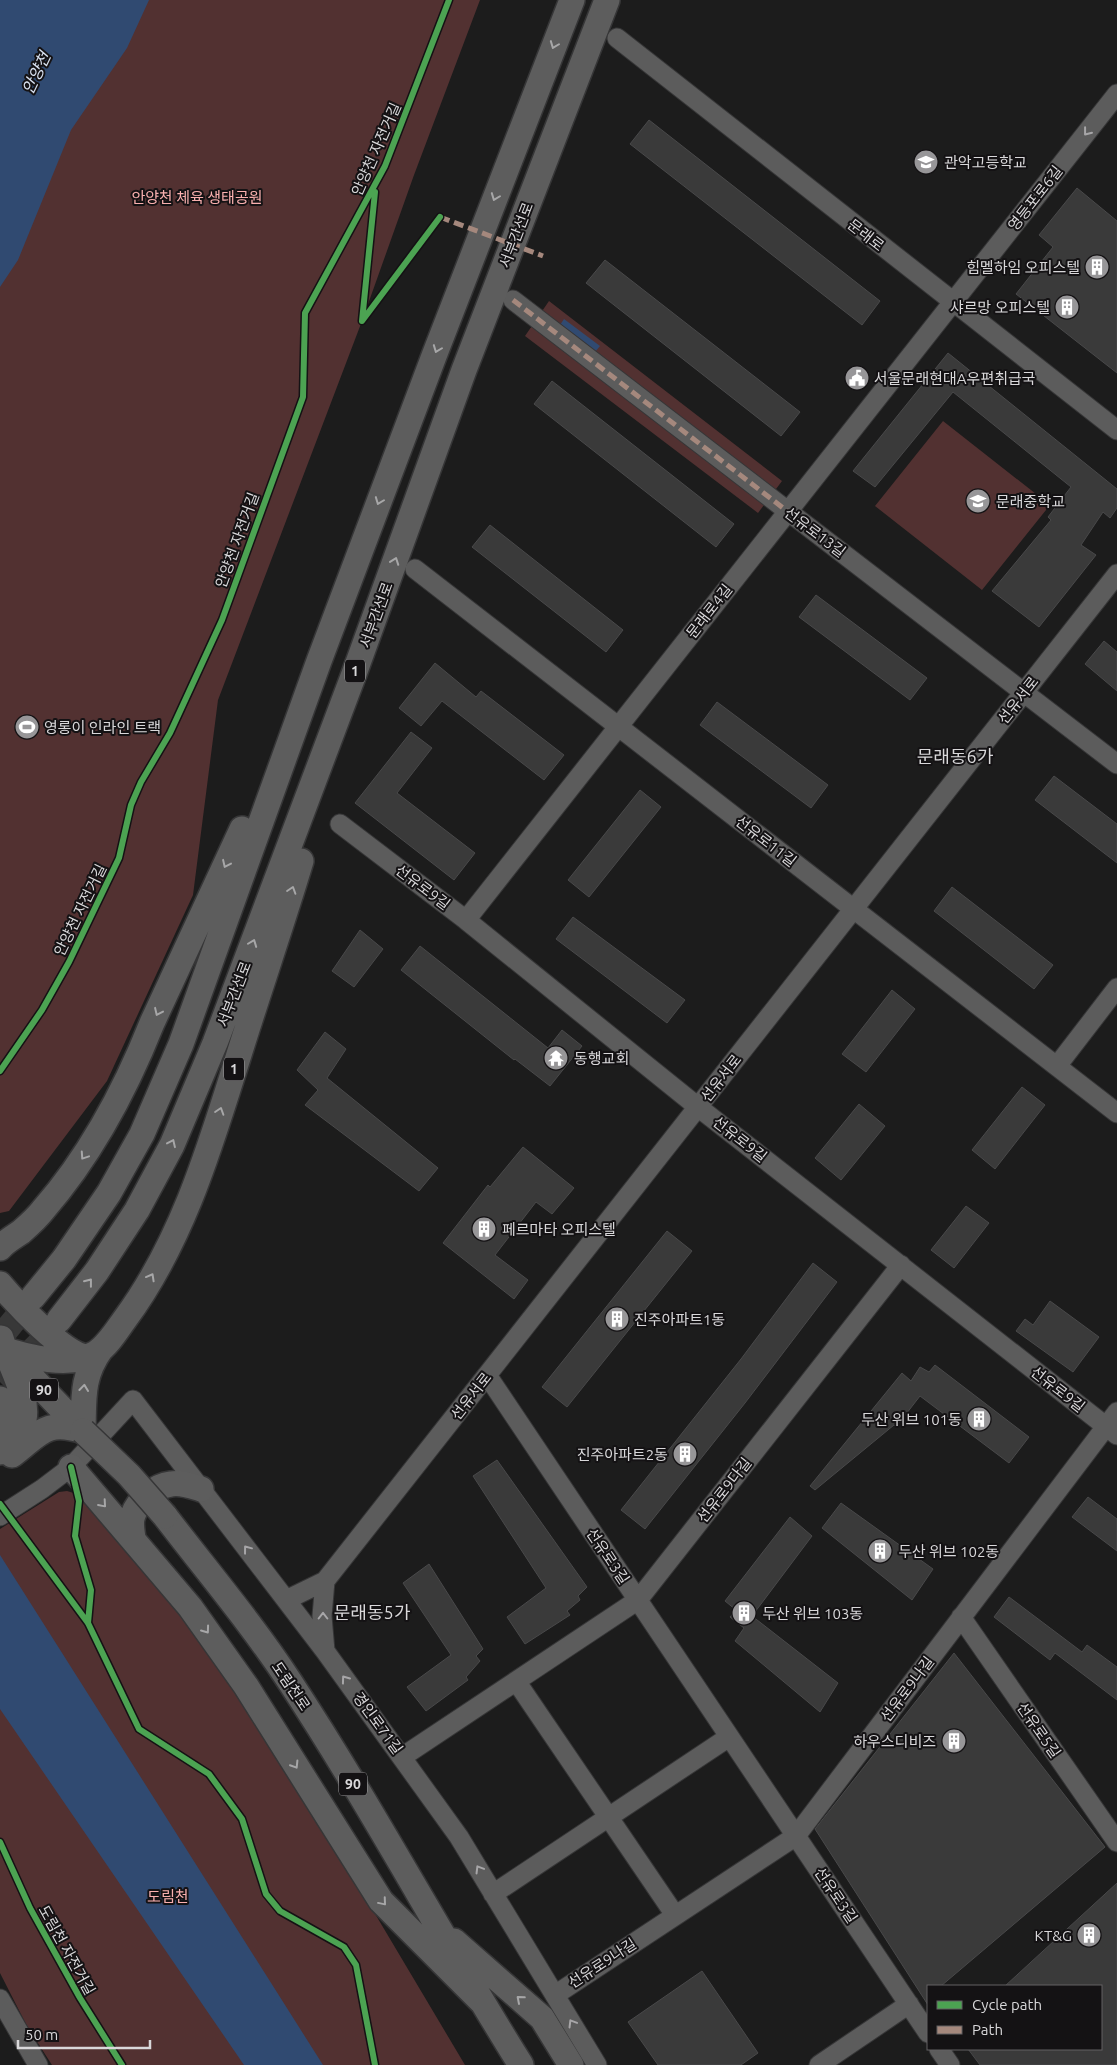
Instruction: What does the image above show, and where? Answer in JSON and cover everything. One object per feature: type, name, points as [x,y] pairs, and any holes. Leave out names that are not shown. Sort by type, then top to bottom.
[{"type":"main road","points":[[33,1297],[64,1259],[109,1193],[142,1134],[181,1044],[319,661],[434,356],[572,0]]},
{"type":"main road","name":"서부간선로","points":[[59,1320],[97,1271],[137,1210],[172,1145],[215,1044],[354,674],[464,370],[606,0]]},
{"type":"main road","points":[[0,1248],[22,1232],[42,1211],[88,1150],[118,1099],[319,661]]},
{"type":"main road","name":"1","points":[[83,1431],[86,1377],[94,1353],[122,1323],[142,1293],[187,1206],[209,1146],[300,864],[354,674]]},
{"type":"main road","points":[[0,1230],[42,1211]]},
{"type":"main road","points":[[0,1284],[60,1342],[74,1353],[94,1353]]},
{"type":"main road","points":[[1,1344],[60,1360],[81,1359],[94,1353]]},
{"type":"main road","points":[[1,1344],[24,1397],[25,1410],[25,1420],[22,1428],[3,1453]]},
{"type":"main road","name":"도림천로","points":[[1,1344],[83,1431],[129,1475],[165,1516],[215,1580],[289,1681],[359,1793],[481,2001],[521,2065]]},
{"type":"main road","points":[[0,1399],[11,1417],[13,1428],[3,1453]]},
{"type":"main road","points":[[3,1453],[44,1430],[61,1426],[83,1431]]},
{"type":"main road","points":[[71,1467],[133,1538],[190,1608],[246,1686],[381,1901],[481,2001]]},
{"type":"main road","points":[[133,1538],[131,1527],[133,1515],[142,1501],[152,1491],[169,1484],[185,1484],[201,1489]]},
{"type":"main road","points":[[438,1927],[542,2018],[571,2065]]},
{"type":"street","name":"문래로","points":[[617,38],[1117,430]]},
{"type":"street","name":"영등포로6길","points":[[952,302],[1117,94]]},
{"type":"street","name":"선유로13길","points":[[513,300],[1117,764]]},
{"type":"street","name":"문래로4길","points":[[466,920],[952,302]]},
{"type":"street","name":"선유로11길","points":[[416,569],[1117,1113]]},
{"type":"street","name":"선유서로","points":[[286,1600],[325,1581],[1117,574]]},
{"type":"street","name":"선유로9길","points":[[340,824],[466,920],[698,1107],[900,1266],[1113,1424]]},
{"type":"street","points":[[1057,1066],[1117,988]]},
{"type":"street","name":"선유로9다길","points":[[402,1757],[638,1600],[900,1266]]},
{"type":"street","name":"선유로3길","points":[[487,1375],[927,2032]]},
{"type":"street","name":"경인로71길","points":[[71,1467],[133,1400],[325,1651],[459,1837],[597,2065]]},
{"type":"street","name":"선유로9나길","points":[[555,1995],[796,1836],[961,1617],[1113,1424]]},
{"type":"street","points":[[0,1516],[71,1467]]},
{"type":"street","points":[[325,1581],[322,1616],[325,1651]]},
{"type":"street","name":"선유로5길","points":[[961,1617],[1117,1842]]},
{"type":"street","points":[[516,1681],[675,1915]]},
{"type":"street","points":[[493,1894],[729,1737]]},
{"type":"street","points":[[0,1999],[38,2065]]},
{"type":"street","points":[[819,2065],[908,2004]]},
{"type":"street","points":[[940,2050],[950,2065]]},
{"type":"green space","name":"안양천 체육 생태공원","points":[[0,0],[480,0],[414,175],[362,321],[218,700],[193,895],[107,1081],[9,1211],[0,1213]]},
{"type":"green space","points":[[549,301],[782,481],[758,513],[525,336]]},
{"type":"green space","points":[[943,421],[1050,505],[982,590],[875,506]]},
{"type":"green space","name":"도림천","points":[[67,1491],[87,1497],[98,1507],[242,1694],[465,2065],[52,2065],[27,2026],[0,1973],[0,1529],[59,1492]]},
{"type":"water","name":"안양천","points":[[0,0],[149,0],[127,48],[71,130],[18,260],[0,287]]},
{"type":"water","points":[[564,319],[600,346],[595,352],[560,325]]},
{"type":"water","name":"도림천","points":[[0,1555],[323,2065],[244,2065],[0,1709]]},
{"type":"building","points":[[649,120],[880,301],[862,325],[630,144]]},
{"type":"building","points":[[1077,188],[1117,221],[1117,373],[1016,294],[1053,247],[1039,235]]},
{"type":"building","points":[[605,260],[800,412],[781,436],[586,283]]},
{"type":"building","points":[[948,353],[1117,489],[1117,508],[1110,518],[1103,512],[1081,545],[1096,555],[1039,627],[992,591],[1051,520],[1048,517],[1071,487],[953,392],[875,487],[853,471]]},
{"type":"building","points":[[552,381],[734,524],[716,547],[534,404]]},
{"type":"building","points":[[490,525],[623,630],[606,652],[472,547]]},
{"type":"building","points":[[816,595],[927,678],[910,700],[799,617]]},
{"type":"building","points":[[1104,641],[1117,652],[1117,691],[1085,664]]},
{"type":"building","points":[[435,663],[476,697],[481,691],[564,755],[544,780],[442,701],[421,726],[399,708]]},
{"type":"building","points":[[717,702],[828,785],[811,808],[700,725]]},
{"type":"building","points":[[411,732],[432,748],[397,793],[475,853],[454,880],[355,803]]},
{"type":"building","points":[[1054,776],[1117,824],[1117,863],[1035,800]]},
{"type":"building","points":[[640,790],[661,807],[589,897],[568,880]]},
{"type":"building","points":[[952,887],[1053,965],[1034,989],[934,911]]},
{"type":"building","points":[[573,917],[685,1000],[667,1023],[556,939]]},
{"type":"building","points":[[360,930],[383,949],[354,987],[332,971]]},
{"type":"building","points":[[420,946],[548,1048],[562,1030],[582,1046],[550,1086],[514,1060],[401,970]]},
{"type":"building","points":[[892,990],[915,1009],[866,1072],[842,1054]]},
{"type":"building","points":[[325,1032],[346,1049],[327,1078],[438,1168],[419,1191],[305,1105],[318,1090],[297,1070]]},
{"type":"building","points":[[1022,1087],[1045,1105],[995,1169],[972,1150]]},
{"type":"building","points":[[859,1104],[885,1126],[841,1180],[815,1158]]},
{"type":"building","name":"페르마타 오피스텔","points":[[523,1147],[574,1188],[552,1214],[536,1202],[495,1255],[528,1280],[514,1299],[443,1243],[488,1185],[490,1187]]},
{"type":"building","points":[[966,1206],[989,1223],[954,1268],[931,1250]]},
{"type":"building","name":"진주아파트1동","points":[[667,1231],[692,1251],[567,1407],[542,1387]]},
{"type":"building","points":[[813,1263],[837,1282],[745,1403],[645,1529],[621,1510],[741,1359]]},
{"type":"building","points":[[1050,1301],[1099,1337],[1073,1372],[1016,1331],[1025,1319],[1033,1325]]},
{"type":"building","name":"두산 위브 101동","points":[[935,1365],[1029,1437],[1009,1463],[920,1396],[896,1427],[894,1425],[815,1490],[810,1486],[902,1373],[911,1381],[920,1367],[929,1372]]},
{"type":"building","points":[[497,1460],[587,1587],[578,1596],[580,1600],[567,1611],[570,1615],[525,1644],[507,1617],[546,1588],[473,1476]]},
{"type":"building","points":[[1088,1497],[1117,1519],[1117,1551],[1072,1517]]},
{"type":"building","name":"두산 위브 102동","points":[[841,1503],[933,1569],[912,1600],[822,1528]]},
{"type":"building","name":"두산 위브 103동","points":[[790,1517],[812,1536],[752,1616],[838,1683],[820,1712],[735,1641],[744,1628],[730,1617],[736,1610],[725,1601]]},
{"type":"building","points":[[429,1564],[483,1649],[476,1656],[480,1661],[466,1677],[468,1680],[426,1711],[407,1687],[451,1655],[403,1583]]},
{"type":"building","points":[[1009,1597],[1082,1652],[1087,1645],[1117,1667],[1117,1700],[1055,1653],[1050,1660],[994,1617]]},
{"type":"building","name":"하우스디비즈","points":[[954,1653],[1105,1847],[942,1985],[927,1985],[927,2003],[815,1829]]},
{"type":"building","name":"KT&G","points":[[1117,1883],[1117,2065],[980,2065],[969,2050],[1102,2050],[1102,1985],[1006,1985]]},
{"type":"building","points":[[702,1971],[758,2053],[741,2065],[658,2065],[628,2022]]},
{"type":"tunnel","points":[[0,1338],[33,1297]]},
{"type":"tunnel","points":[[0,1382],[41,1342],[59,1320]]},
{"type":"marked path","points":[[440,217],[543,256]]},
{"type":"marked path","points":[[513,300],[787,511]]},
{"type":"cycle path","name":"안양천 자전거길","points":[[0,1071],[42,1010],[69,962],[119,858],[131,805],[141,782],[170,733],[222,620],[303,397],[305,313],[385,166],[449,0]]},
{"type":"cycle path","name":"안양천 자전거길","points":[[375,192],[362,321],[440,217]]},
{"type":"cycle path","points":[[71,1467],[79,1501],[75,1536],[91,1590],[88,1623]]},
{"type":"cycle path","points":[[0,1504],[88,1623],[139,1729],[209,1774],[242,1819],[266,1894],[280,1911],[344,1947],[356,1965],[375,2065]]},
{"type":"cycle path","name":"도림천 자전거길","points":[[0,1842],[30,1908],[80,1998],[122,2065]]},
{"type":"place","name":"관악고등학교","points":[[926,162]]},
{"type":"place","name":"힘멜하임 오피스텔","points":[[1097,267]]},
{"type":"place","name":"샤르망 오피스텔","points":[[1067,307]]},
{"type":"place","name":"서울문래현대A우편취급국","points":[[857,378]]},
{"type":"place","name":"문래중학교","points":[[978,501]]},
{"type":"place","name":"영롱이 인라인 트랙","points":[[27,727]]},
{"type":"place","name":"동행교회","points":[[556,1058]]},
{"type":"place","name":"페르마타 오피스텔","points":[[484,1229]]},
{"type":"place","name":"진주아파트1동","points":[[617,1319]]},
{"type":"place","name":"두산 위브 101동","points":[[979,1419]]},
{"type":"place","name":"진주아파트2동","points":[[685,1454]]},
{"type":"place","name":"두산 위브 102동","points":[[880,1551]]},
{"type":"place","name":"두산 위브 103동","points":[[744,1613]]},
{"type":"place","name":"하우스디비즈","points":[[954,1741]]},
{"type":"place","name":"KT&G","points":[[1089,1935]]},
{"type":"district","name":"문래동6가","points":[[955,756]]},
{"type":"district","name":"문래동5가","points":[[372,1612]]}]
